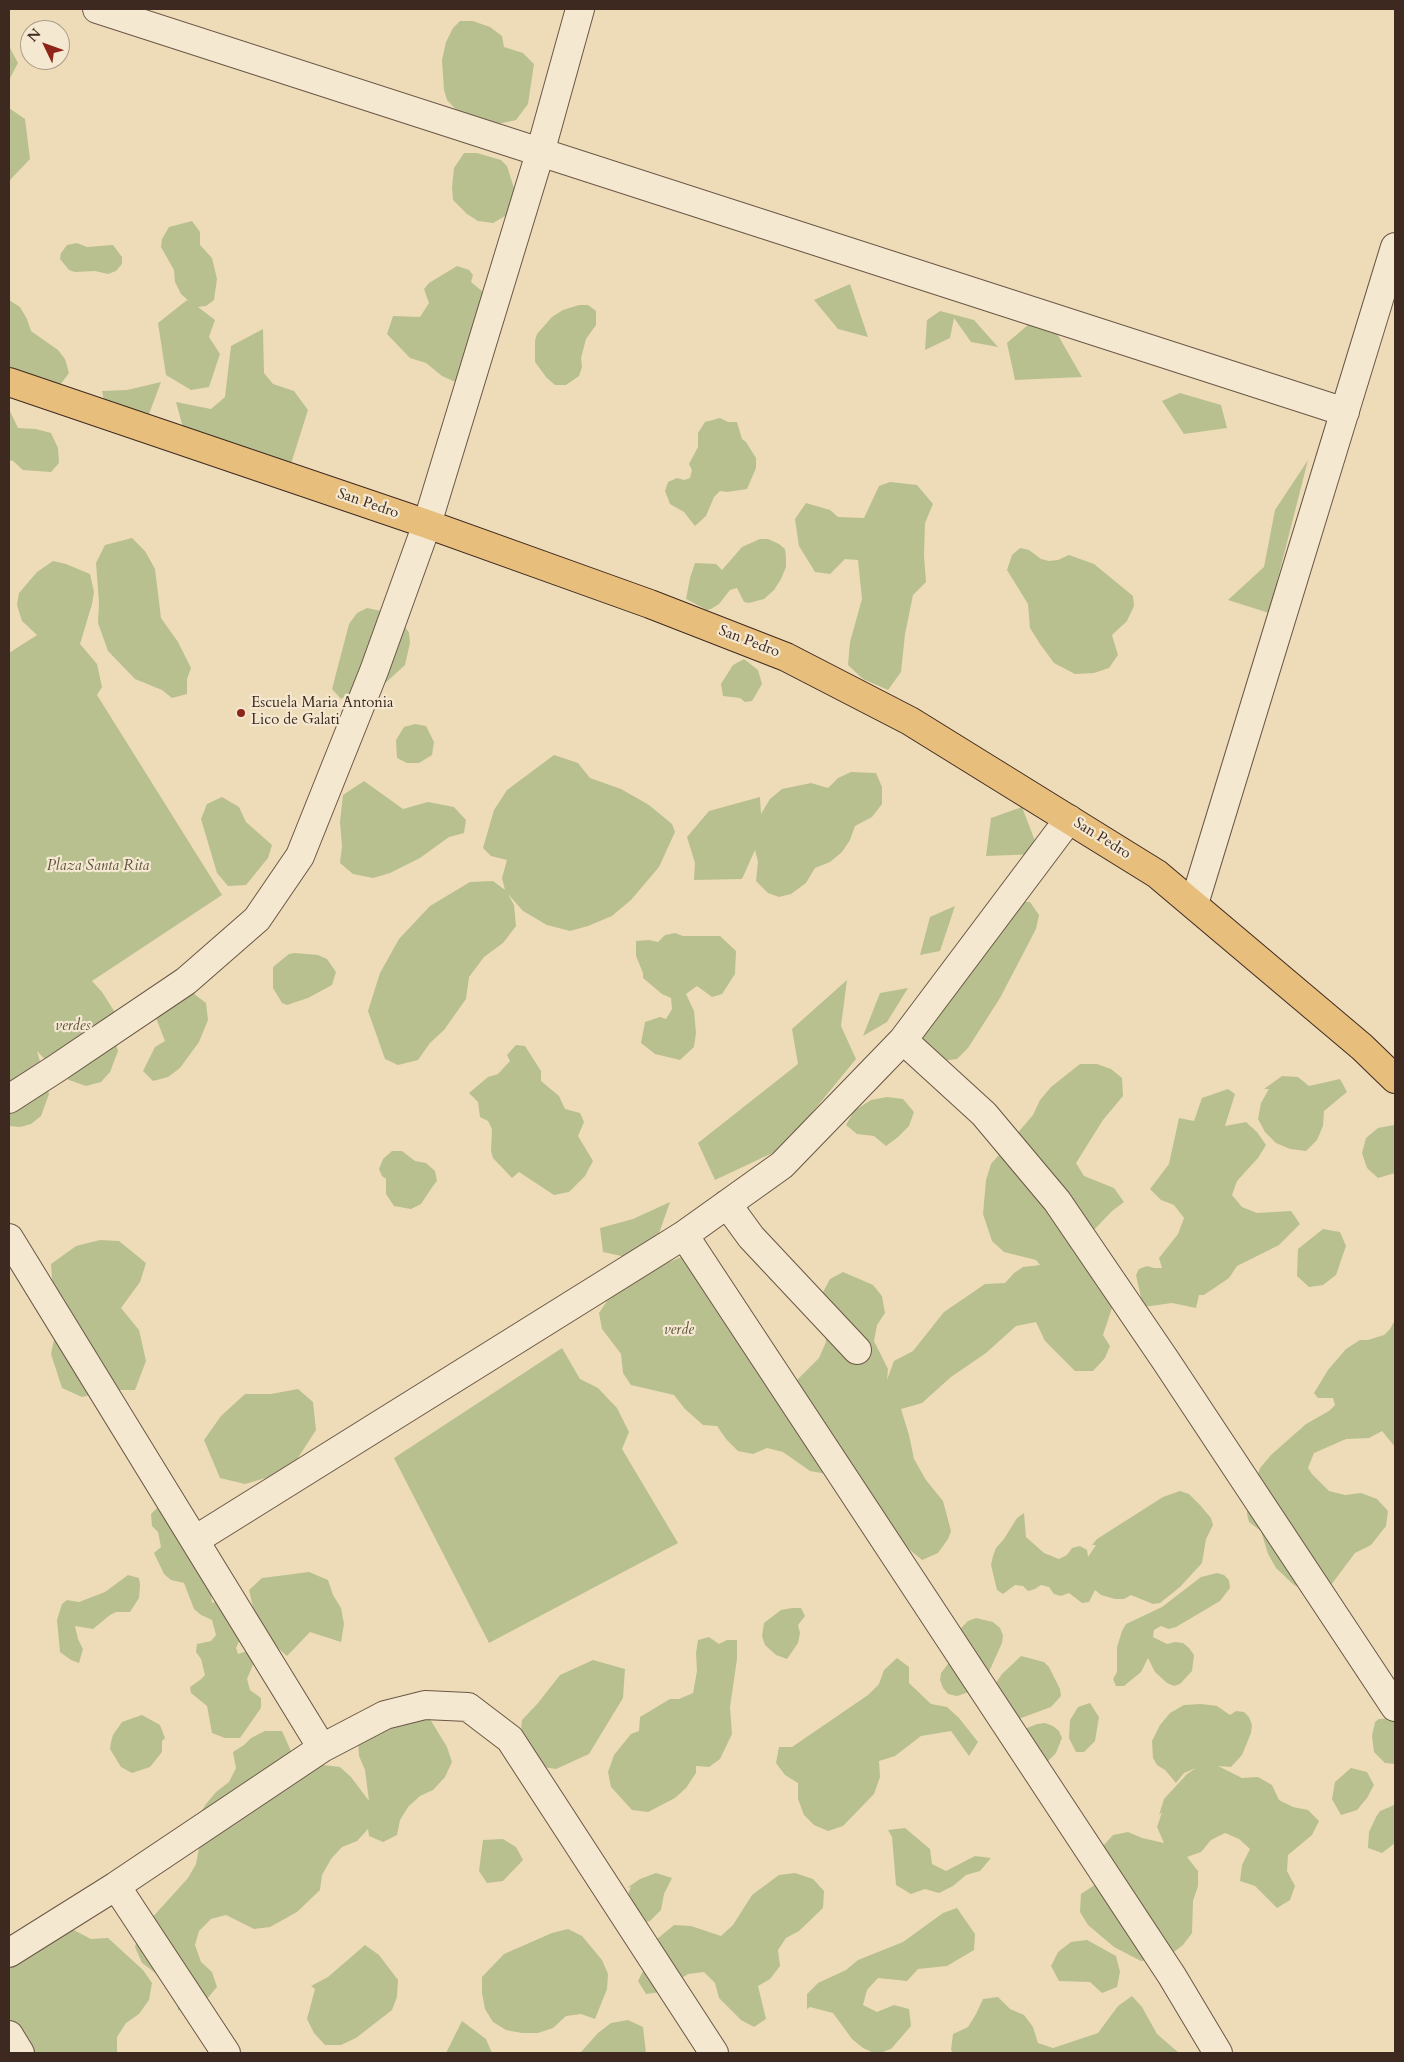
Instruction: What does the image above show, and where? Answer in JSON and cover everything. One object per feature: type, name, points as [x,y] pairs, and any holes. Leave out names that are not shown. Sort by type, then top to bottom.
[{"type":"main road","name":"San Pedro","points":[[9,382],[427,524],[650,604],[786,657],[910,721],[1157,874],[1362,1047],[1395,1079]]},
{"type":"street","points":[[97,9],[1345,412]]},
{"type":"street","points":[[9,1098],[66,1063],[186,981],[257,919],[300,856],[374,671],[427,524],[540,153],[580,9]]},
{"type":"street","points":[[1194,904],[1395,248]]},
{"type":"street","points":[[195,1540],[684,1235],[782,1165],[903,1040],[1069,819]]},
{"type":"street","points":[[903,1040],[984,1114],[1057,1201],[1166,1361],[1395,1707]]},
{"type":"street","points":[[727,1204],[751,1237],[857,1350]]},
{"type":"street","points":[[684,1235],[1172,1976],[1218,2053]]},
{"type":"street","points":[[9,1238],[322,1748]]},
{"type":"street","points":[[9,1953],[116,1886],[322,1748],[385,1715],[424,1706],[468,1707],[510,1739],[714,2053]]},
{"type":"street","points":[[116,1886],[226,2053]]},
{"type":"street","points":[[9,2035],[20,2053]]},
{"type":"green space","points":[[460,21],[473,21],[490,27],[502,36],[504,47],[523,53],[534,64],[528,104],[516,120],[493,125],[461,115],[447,100],[444,90],[442,60],[446,42],[453,28]]},
{"type":"green space","points":[[9,46],[18,63],[9,80]]},
{"type":"green space","points":[[9,108],[25,119],[30,159],[9,181]]},
{"type":"green space","points":[[464,153],[477,153],[501,160],[507,166],[518,201],[507,215],[493,223],[478,221],[467,214],[453,200],[454,168]]},
{"type":"green space","points":[[192,221],[200,232],[200,245],[212,258],[217,279],[214,300],[206,306],[198,307],[215,320],[209,337],[220,354],[209,387],[191,390],[166,375],[158,323],[187,300],[190,302],[181,294],[175,282],[174,270],[161,247],[162,239],[169,227]]},
{"type":"green space","points":[[77,243],[87,247],[113,245],[122,257],[122,264],[116,271],[108,274],[95,271],[75,272],[69,270],[60,259],[61,253],[67,245]]},
{"type":"green space","points":[[457,266],[469,270],[473,275],[471,282],[488,296],[460,384],[442,376],[426,363],[410,358],[387,334],[393,316],[420,317],[429,303],[424,289],[429,283]]},
{"type":"green space","points":[[850,284],[868,337],[838,329],[814,300]]},
{"type":"green space","points":[[9,300],[20,307],[31,331],[58,350],[65,359],[69,373],[60,385],[45,389],[9,377]]},
{"type":"green space","points":[[579,305],[588,305],[596,311],[596,325],[586,339],[579,376],[566,385],[555,385],[546,377],[535,362],[537,334],[552,317],[563,310]]},
{"type":"green space","points":[[940,311],[974,320],[998,347],[971,342],[954,318],[950,338],[925,350],[927,320]]},
{"type":"green space","points":[[1044,311],[1082,377],[1015,380],[1007,343]]},
{"type":"green space","points":[[263,329],[264,373],[273,384],[294,391],[308,410],[289,470],[184,431],[176,402],[211,409],[225,397],[231,346]]},
{"type":"green space","points":[[161,382],[149,414],[106,410],[102,391],[127,390]]},
{"type":"green space","points":[[1180,393],[1221,405],[1227,428],[1184,434],[1162,401]]},
{"type":"green space","points":[[9,409],[18,428],[36,429],[51,433],[58,448],[59,463],[51,472],[23,470],[13,461],[9,460]]},
{"type":"green space","points":[[720,418],[728,422],[737,422],[742,439],[756,458],[756,468],[747,489],[727,492],[720,491],[714,497],[706,516],[695,526],[684,512],[670,504],[665,491],[668,482],[677,478],[684,480],[690,478],[692,470],[689,464],[698,447],[698,433],[705,422]]},
{"type":"green space","points":[[1308,460],[1269,613],[1228,600],[1264,567],[1275,510]]},
{"type":"green space","points":[[890,482],[917,485],[933,504],[925,523],[924,556],[926,582],[913,595],[905,634],[901,672],[888,690],[863,679],[848,665],[850,642],[862,599],[858,560],[845,559],[830,574],[815,572],[799,546],[795,519],[806,503],[830,510],[838,517],[864,518],[879,486]]},
{"type":"green space","points":[[132,538],[145,551],[155,569],[161,618],[178,642],[191,668],[187,679],[187,694],[172,698],[162,690],[135,679],[108,651],[98,623],[99,603],[96,563],[105,545]]},
{"type":"green space","points":[[760,539],[768,539],[779,544],[785,549],[786,557],[786,567],[781,579],[774,590],[764,599],[749,603],[744,602],[737,588],[730,590],[719,604],[707,610],[686,599],[695,563],[716,564],[722,570],[742,547]]},
{"type":"green space","points":[[1020,548],[1029,550],[1041,559],[1049,561],[1058,560],[1069,555],[1094,564],[1133,596],[1134,606],[1127,621],[1112,635],[1118,655],[1109,668],[1094,673],[1075,674],[1054,663],[1030,628],[1028,604],[1007,570],[1012,555]]},
{"type":"green space","name":"Plaza Santa Rita","points":[[53,561],[90,574],[94,592],[80,644],[97,664],[102,687],[97,695],[222,895],[92,981],[102,992],[121,1022],[114,1038],[118,1051],[110,1072],[101,1082],[86,1086],[69,1080],[56,1071],[37,1051],[49,1094],[41,1116],[31,1124],[20,1127],[9,1126],[9,653],[37,635],[22,621],[17,605],[19,593],[37,572]]},
{"type":"green space","points":[[367,608],[391,613],[404,625],[409,633],[410,643],[405,665],[381,687],[364,683],[341,699],[332,689],[349,624],[357,613]]},
{"type":"green space","points":[[744,659],[758,670],[762,684],[752,701],[745,702],[740,698],[723,696],[721,684],[733,665]]},
{"type":"green space","points":[[415,724],[426,726],[434,742],[432,755],[419,763],[407,763],[397,758],[396,740],[404,727]]},
{"type":"green space","points":[[554,755],[578,763],[590,778],[621,789],[649,805],[672,824],[675,832],[659,867],[631,900],[612,916],[570,931],[547,925],[523,911],[508,894],[514,905],[516,926],[503,943],[484,957],[469,977],[466,999],[444,1030],[430,1043],[418,1060],[398,1065],[385,1059],[368,1011],[380,973],[399,939],[430,906],[470,882],[493,881],[505,890],[502,878],[507,860],[491,856],[483,848],[494,810],[507,790]]},
{"type":"green space","points":[[851,772],[876,773],[882,787],[882,804],[872,817],[855,826],[850,840],[842,852],[830,862],[815,868],[806,883],[791,894],[779,897],[768,893],[756,881],[758,862],[755,850],[742,879],[694,880],[695,863],[687,837],[709,811],[760,797],[761,814],[770,799],[782,789],[811,783],[828,788],[838,778]]},
{"type":"green space","points":[[364,781],[403,809],[428,802],[454,807],[466,820],[464,833],[449,837],[420,858],[390,873],[373,878],[353,874],[340,863],[342,846],[340,822],[343,795]]},
{"type":"green space","points":[[222,797],[239,807],[246,822],[272,845],[268,858],[246,885],[228,886],[217,873],[201,819],[207,804]]},
{"type":"green space","points":[[1022,807],[1040,854],[986,856],[991,818]]},
{"type":"green space","points":[[1014,901],[1030,902],[1039,915],[1036,929],[1000,998],[968,1048],[957,1059],[941,1061],[921,1039]]},
{"type":"green space","points":[[955,906],[940,951],[920,955],[930,917]]},
{"type":"green space","points":[[675,933],[683,936],[720,936],[736,951],[735,974],[722,994],[712,997],[697,986],[686,994],[694,1011],[696,1033],[694,1047],[680,1060],[655,1054],[641,1043],[645,1022],[660,1017],[666,1019],[672,1009],[671,998],[662,994],[643,978],[643,973],[636,956],[636,941],[649,940],[658,942],[665,935]]},
{"type":"green space","points":[[289,954],[318,955],[327,959],[336,972],[332,985],[308,998],[287,1005],[282,1003],[273,988],[273,967]]},
{"type":"green space","points":[[847,980],[841,1026],[856,1059],[783,1148],[715,1180],[698,1143],[798,1064],[792,1029]]},
{"type":"green space","points":[[908,988],[887,1022],[863,1036],[880,993]]},
{"type":"green space","points":[[193,993],[206,1003],[208,1020],[199,1042],[180,1068],[168,1077],[153,1081],[143,1071],[155,1047],[165,1041],[156,1018],[164,1007]]},
{"type":"green space","points":[[516,1045],[525,1046],[541,1071],[541,1081],[559,1096],[565,1109],[580,1113],[584,1122],[578,1136],[593,1161],[585,1176],[569,1192],[554,1195],[519,1172],[512,1178],[493,1158],[491,1151],[492,1129],[488,1121],[480,1117],[478,1102],[469,1093],[488,1077],[498,1074],[510,1061],[507,1055]]},
{"type":"green space","name":"verde","points":[[1080,1064],[1097,1064],[1111,1069],[1122,1078],[1123,1096],[1103,1120],[1076,1163],[1084,1176],[1114,1188],[1124,1202],[1112,1211],[1073,1252],[1095,1263],[1115,1299],[1103,1335],[1110,1346],[1105,1358],[1093,1371],[1075,1371],[1045,1341],[1036,1322],[1016,1326],[986,1353],[951,1377],[922,1403],[901,1409],[914,1459],[926,1480],[943,1501],[951,1531],[938,1553],[922,1560],[904,1545],[855,1479],[810,1471],[783,1452],[767,1448],[753,1454],[738,1451],[717,1426],[703,1425],[685,1409],[674,1395],[631,1385],[623,1373],[621,1354],[602,1329],[599,1313],[607,1301],[621,1289],[655,1268],[686,1255],[796,1381],[819,1358],[826,1342],[822,1294],[830,1279],[843,1272],[873,1285],[882,1296],[885,1313],[877,1325],[874,1341],[888,1369],[887,1380],[894,1361],[913,1351],[944,1312],[985,1284],[1005,1283],[1023,1267],[1040,1265],[1036,1260],[1004,1252],[992,1241],[983,1214],[986,1180],[991,1164],[1033,1115],[1040,1100],[1051,1087]]},
{"type":"green space","points":[[1282,1076],[1298,1077],[1309,1086],[1340,1079],[1347,1092],[1324,1111],[1323,1126],[1317,1140],[1306,1151],[1290,1149],[1276,1143],[1265,1132],[1258,1119],[1261,1103],[1269,1089],[1264,1089]]},
{"type":"green space","points":[[1228,1089],[1235,1094],[1225,1126],[1246,1122],[1257,1132],[1266,1145],[1258,1158],[1237,1181],[1232,1195],[1242,1207],[1257,1213],[1291,1211],[1300,1224],[1279,1245],[1237,1266],[1229,1278],[1204,1295],[1199,1295],[1196,1308],[1172,1303],[1143,1307],[1136,1275],[1139,1269],[1147,1266],[1162,1268],[1159,1258],[1178,1234],[1184,1218],[1174,1205],[1161,1200],[1150,1189],[1169,1164],[1179,1118],[1194,1121],[1202,1098]]},
{"type":"green space","points":[[887,1097],[903,1099],[914,1112],[909,1126],[886,1146],[874,1136],[857,1134],[846,1125],[854,1111],[871,1100]]},
{"type":"green space","points":[[1394,1125],[1395,1173],[1378,1178],[1367,1168],[1362,1153],[1366,1138],[1378,1128]]},
{"type":"green space","points":[[392,1151],[402,1151],[415,1161],[426,1163],[435,1171],[437,1181],[421,1204],[411,1209],[394,1206],[386,1194],[386,1179],[382,1176],[379,1169],[383,1159]]},
{"type":"green space","points":[[670,1202],[649,1262],[603,1252],[600,1228],[633,1219]]},
{"type":"green space","points":[[1323,1229],[1340,1232],[1346,1246],[1336,1275],[1323,1285],[1309,1287],[1297,1276],[1298,1249]]},
{"type":"green space","points":[[100,1240],[119,1241],[146,1263],[140,1282],[121,1308],[139,1330],[146,1361],[135,1390],[114,1390],[82,1397],[62,1388],[51,1354],[56,1330],[51,1264],[76,1246]]},
{"type":"green space","points":[[1395,1320],[1395,1447],[1382,1431],[1369,1438],[1346,1439],[1314,1453],[1308,1468],[1329,1491],[1345,1495],[1361,1493],[1377,1499],[1388,1511],[1386,1526],[1371,1545],[1355,1553],[1331,1585],[1301,1588],[1294,1585],[1276,1568],[1268,1554],[1261,1531],[1249,1522],[1247,1506],[1260,1468],[1271,1455],[1306,1424],[1329,1411],[1335,1405],[1333,1398],[1318,1398],[1314,1393],[1328,1370],[1346,1349],[1360,1340],[1368,1340],[1384,1335]]},
{"type":"green space","points":[[562,1348],[580,1379],[598,1388],[617,1408],[629,1432],[622,1449],[678,1543],[489,1643],[394,1458]]},
{"type":"green space","points":[[298,1389],[313,1402],[316,1430],[294,1464],[269,1477],[245,1484],[220,1478],[204,1440],[221,1416],[245,1394],[271,1394]]},
{"type":"green space","points":[[1180,1491],[1189,1494],[1200,1505],[1211,1518],[1213,1525],[1206,1539],[1202,1563],[1180,1587],[1160,1603],[1153,1604],[1131,1595],[1124,1599],[1115,1599],[1101,1595],[1095,1590],[1089,1602],[1082,1603],[1069,1593],[1061,1596],[1054,1594],[1049,1587],[1041,1585],[1028,1591],[1023,1586],[1015,1585],[1003,1594],[997,1590],[991,1565],[993,1556],[996,1548],[1017,1518],[1024,1513],[1026,1537],[1044,1553],[1059,1559],[1067,1555],[1072,1548],[1080,1546],[1087,1550],[1088,1557],[1096,1545],[1092,1545],[1097,1539],[1163,1497]]},
{"type":"green space","points":[[157,1508],[163,1510],[211,1592],[212,1603],[225,1598],[228,1624],[238,1627],[241,1637],[236,1648],[238,1654],[250,1650],[254,1662],[247,1679],[250,1690],[261,1698],[261,1708],[240,1738],[225,1738],[212,1733],[207,1706],[191,1693],[190,1687],[205,1675],[201,1659],[196,1652],[197,1644],[211,1641],[216,1635],[212,1620],[194,1609],[184,1583],[171,1580],[164,1574],[154,1553],[161,1547],[158,1532],[152,1526],[151,1514]]},
{"type":"green space","points":[[309,1572],[328,1580],[333,1595],[341,1608],[344,1624],[341,1642],[310,1632],[287,1656],[271,1642],[257,1624],[249,1590],[262,1578]]},
{"type":"green space","points":[[1217,1573],[1224,1575],[1229,1580],[1230,1588],[1220,1601],[1176,1627],[1169,1629],[1161,1626],[1154,1630],[1153,1637],[1167,1644],[1183,1643],[1189,1648],[1194,1655],[1192,1671],[1180,1684],[1174,1686],[1167,1683],[1155,1672],[1148,1658],[1141,1672],[1124,1686],[1116,1686],[1113,1679],[1117,1672],[1117,1647],[1126,1624],[1162,1607],[1201,1577]]},
{"type":"green space","points":[[128,1575],[139,1578],[140,1585],[139,1598],[130,1612],[116,1612],[93,1629],[75,1626],[83,1649],[79,1663],[60,1652],[57,1620],[62,1604],[67,1600],[79,1602],[105,1592]]},
{"type":"green space","points":[[801,1608],[805,1616],[798,1625],[800,1633],[798,1643],[787,1659],[776,1655],[765,1645],[762,1636],[764,1623],[781,1610]]},
{"type":"green space","points":[[976,1618],[993,1622],[1000,1628],[1003,1635],[1002,1643],[988,1674],[972,1691],[957,1696],[948,1694],[940,1680],[941,1673],[951,1660],[957,1632],[968,1621]]},
{"type":"green space","points":[[709,1637],[719,1644],[727,1640],[737,1640],[737,1659],[730,1707],[732,1734],[720,1759],[709,1767],[696,1766],[696,1773],[686,1788],[675,1798],[648,1812],[632,1810],[611,1787],[608,1772],[614,1755],[631,1734],[639,1731],[640,1717],[670,1699],[679,1699],[693,1693],[697,1671],[696,1653],[698,1640]]},
{"type":"green space","points":[[1021,1656],[1044,1662],[1049,1667],[1060,1689],[1061,1696],[1051,1707],[997,1727],[990,1725],[987,1718],[993,1687],[1002,1674]]},
{"type":"green space","points":[[897,1658],[909,1667],[909,1683],[931,1704],[947,1707],[959,1718],[978,1742],[969,1756],[951,1731],[921,1736],[895,1756],[879,1761],[880,1777],[874,1794],[843,1826],[828,1831],[814,1825],[804,1815],[798,1799],[798,1783],[785,1775],[776,1763],[779,1747],[792,1747],[868,1695],[879,1684],[884,1670]]},
{"type":"green space","points":[[593,1660],[625,1669],[623,1698],[589,1754],[556,1769],[523,1764],[520,1740],[522,1720],[560,1675]]},
{"type":"green space","points":[[1090,1703],[1099,1717],[1095,1741],[1084,1752],[1076,1752],[1069,1738],[1070,1720],[1078,1707]]},
{"type":"green space","points":[[1201,1704],[1217,1706],[1230,1715],[1236,1711],[1244,1712],[1249,1717],[1252,1725],[1251,1733],[1242,1755],[1231,1767],[1218,1766],[1242,1778],[1258,1777],[1272,1785],[1279,1800],[1293,1807],[1308,1810],[1319,1821],[1312,1835],[1288,1855],[1287,1871],[1295,1886],[1290,1900],[1277,1908],[1255,1886],[1240,1881],[1242,1865],[1250,1849],[1239,1839],[1225,1833],[1211,1840],[1201,1852],[1187,1857],[1198,1871],[1198,1886],[1193,1901],[1192,1933],[1183,1945],[1170,1955],[1156,1960],[1141,1961],[1114,1947],[1088,1925],[1080,1912],[1081,1894],[1108,1876],[1102,1847],[1113,1835],[1128,1832],[1142,1838],[1164,1843],[1157,1827],[1164,1799],[1187,1774],[1196,1768],[1184,1773],[1176,1783],[1165,1770],[1157,1765],[1153,1758],[1152,1741],[1160,1725],[1170,1713],[1184,1705]]},
{"type":"green space","points":[[392,1708],[430,1719],[447,1747],[452,1762],[445,1777],[433,1790],[420,1796],[408,1807],[400,1820],[397,1835],[383,1842],[369,1836],[368,1829],[357,1841],[342,1847],[331,1859],[322,1875],[320,1890],[297,1912],[270,1927],[254,1929],[226,1915],[211,1919],[199,1931],[195,1945],[201,1962],[212,1972],[217,1987],[206,2000],[193,2008],[178,2010],[177,1993],[166,1981],[142,1963],[135,1947],[140,1931],[188,1878],[196,1864],[199,1848],[191,1833],[197,1818],[206,1804],[216,1792],[229,1782],[236,1768],[233,1752],[251,1738],[265,1731],[282,1731],[295,1760],[307,1768],[323,1765],[340,1767],[351,1777],[369,1801],[365,1770],[359,1756],[358,1740]]},
{"type":"green space","points":[[142,1715],[160,1725],[165,1738],[162,1741],[162,1752],[150,1767],[132,1773],[121,1767],[110,1749],[111,1742],[113,1735],[122,1722]]},
{"type":"green space","points":[[1395,1718],[1395,1764],[1385,1763],[1374,1752],[1372,1736],[1375,1722],[1379,1719]]},
{"type":"green space","points":[[1045,1723],[1059,1731],[1062,1738],[1056,1753],[1045,1764],[1022,1730]]},
{"type":"green space","points":[[1351,1768],[1367,1772],[1374,1785],[1367,1798],[1357,1810],[1341,1815],[1332,1799],[1335,1782]]},
{"type":"green space","points":[[1394,1805],[1395,1843],[1382,1853],[1368,1848],[1369,1832],[1376,1817],[1380,1811]]},
{"type":"green space","points":[[905,1828],[930,1849],[932,1864],[946,1871],[975,1856],[991,1858],[980,1871],[966,1875],[953,1886],[939,1893],[925,1889],[911,1894],[896,1885],[892,1837],[888,1830]]},
{"type":"green space","points":[[503,1839],[516,1847],[523,1860],[503,1881],[487,1883],[479,1871],[483,1840]]},
{"type":"green space","points":[[656,1873],[672,1878],[664,1894],[661,1910],[650,1921],[635,1925],[625,1901],[631,1887],[627,1888],[640,1879]]},
{"type":"green space","points":[[795,1873],[813,1879],[824,1891],[823,1908],[799,1931],[786,1938],[778,1950],[780,1966],[770,1979],[758,1986],[766,2019],[754,2027],[741,2020],[719,1998],[715,1983],[704,1972],[688,1974],[661,1992],[646,1994],[638,1981],[645,1967],[647,1951],[657,1939],[674,1925],[691,1926],[721,1936],[733,1925],[752,1895],[779,1875]]},
{"type":"green space","points":[[957,1908],[975,1934],[974,1950],[947,1966],[918,1969],[907,1981],[878,1978],[867,1990],[863,2005],[877,2012],[894,2005],[909,2009],[911,2026],[891,2049],[874,2053],[863,2048],[852,2039],[833,2013],[810,2007],[807,2009],[807,1994],[818,1983],[846,1970],[858,1960],[903,1942],[943,1913]]},
{"type":"green space","points":[[62,1924],[91,1939],[108,1938],[143,1970],[152,1983],[149,2000],[139,2014],[126,2023],[117,2037],[117,2053],[9,2053],[10,1965]]},
{"type":"green space","points":[[568,1929],[582,1936],[602,1960],[608,1974],[607,1989],[595,2019],[581,2014],[566,2016],[553,2028],[538,2033],[506,2030],[493,2022],[485,2009],[482,1977],[504,1954],[552,1933]]},
{"type":"green space","points":[[1087,1940],[1116,1956],[1120,1972],[1117,1987],[1102,1993],[1090,1982],[1059,1981],[1051,1966],[1058,1952],[1071,1942]]},
{"type":"green space","points":[[365,1945],[379,1955],[398,1980],[397,1997],[392,2010],[356,2038],[341,2045],[325,2045],[314,2033],[307,2019],[315,1989],[311,1986],[328,1977]]},
{"type":"green space","points":[[1132,1996],[1142,2007],[1157,2034],[1179,2053],[953,2053],[951,2050],[953,2034],[968,2027],[983,1999],[998,1997],[1010,2009],[1024,2015],[1033,2027],[1038,2043],[1053,2048],[1098,2033],[1118,2006]]},
{"type":"green space","points":[[628,2020],[643,2027],[646,2053],[580,2053],[598,2033],[611,2023]]},
{"type":"green space","points":[[462,2021],[486,2039],[492,2053],[446,2053]]},
{"type":"place","name":"Escuela Maria Antonia Lico de Galati","points":[[241,713]]},
{"type":"park label","name":"verdes","points":[[73,1027]]}]
